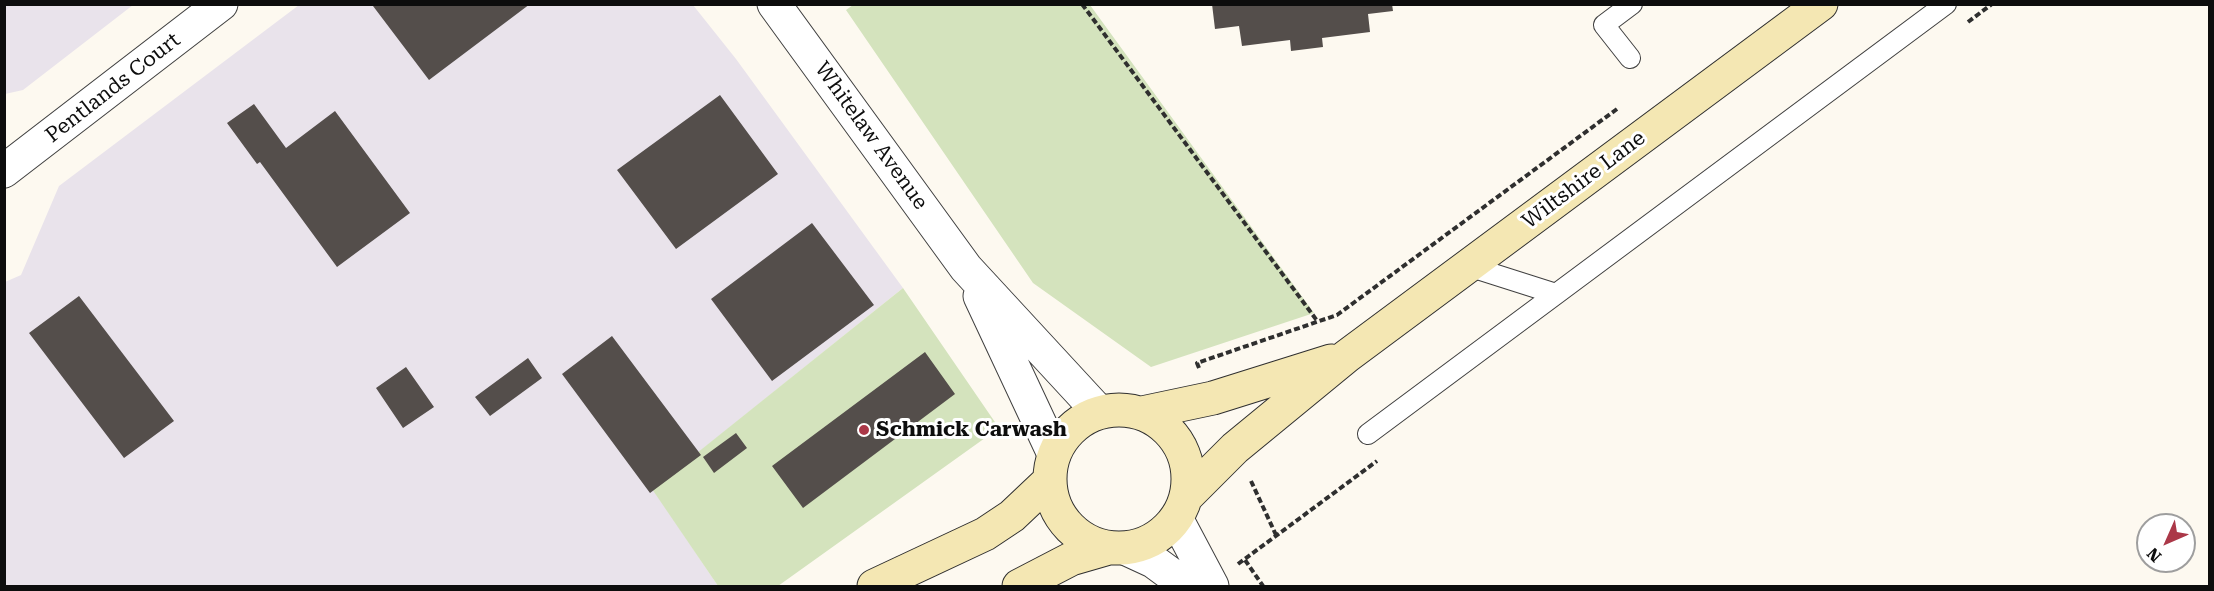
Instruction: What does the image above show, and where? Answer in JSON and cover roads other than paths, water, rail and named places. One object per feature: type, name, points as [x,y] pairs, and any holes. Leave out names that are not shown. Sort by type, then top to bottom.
[{"type":"main road","name":"Wiltshire Lane","points":[[1182,508],[1235,448],[1347,356],[1821,4]]},
{"type":"main road","name":"Wiltshire Lane","points":[[1142,413],[1212,398],[1347,356]]},
{"type":"main road","points":[[874,586],[985,534],[1012,516],[1052,467],[1064,436],[1080,422],[1099,412],[1120,410],[1142,413],[1164,426],[1180,445],[1189,470],[1182,508],[1163,534],[1146,544],[1071,559],[1019,586]]},
{"type":"main road","points":[[1052,467],[1056,509],[1074,532],[1089,542],[1118,548]]},
{"type":"street","name":"Pentlands Court","points":[[4,171],[221,4]]},
{"type":"street","name":"Whitelaw Avenue","points":[[775,5],[966,267],[1099,412]]},
{"type":"street","name":"Whitelaw Avenue","points":[[966,267],[1052,467]]},
{"type":"street","points":[[1182,508],[1212,586]]},
{"type":"street","points":[[1118,548],[1153,561],[1187,586]]},
{"type":"lane","points":[[1630,58],[1605,25],[1632,4]]},
{"type":"lane","points":[[1368,434],[1946,4]]},
{"type":"lane","points":[[1468,266],[1556,294]]},
{"type":"place","name":"Schmick Carwash","points":[[864,430]]}]
